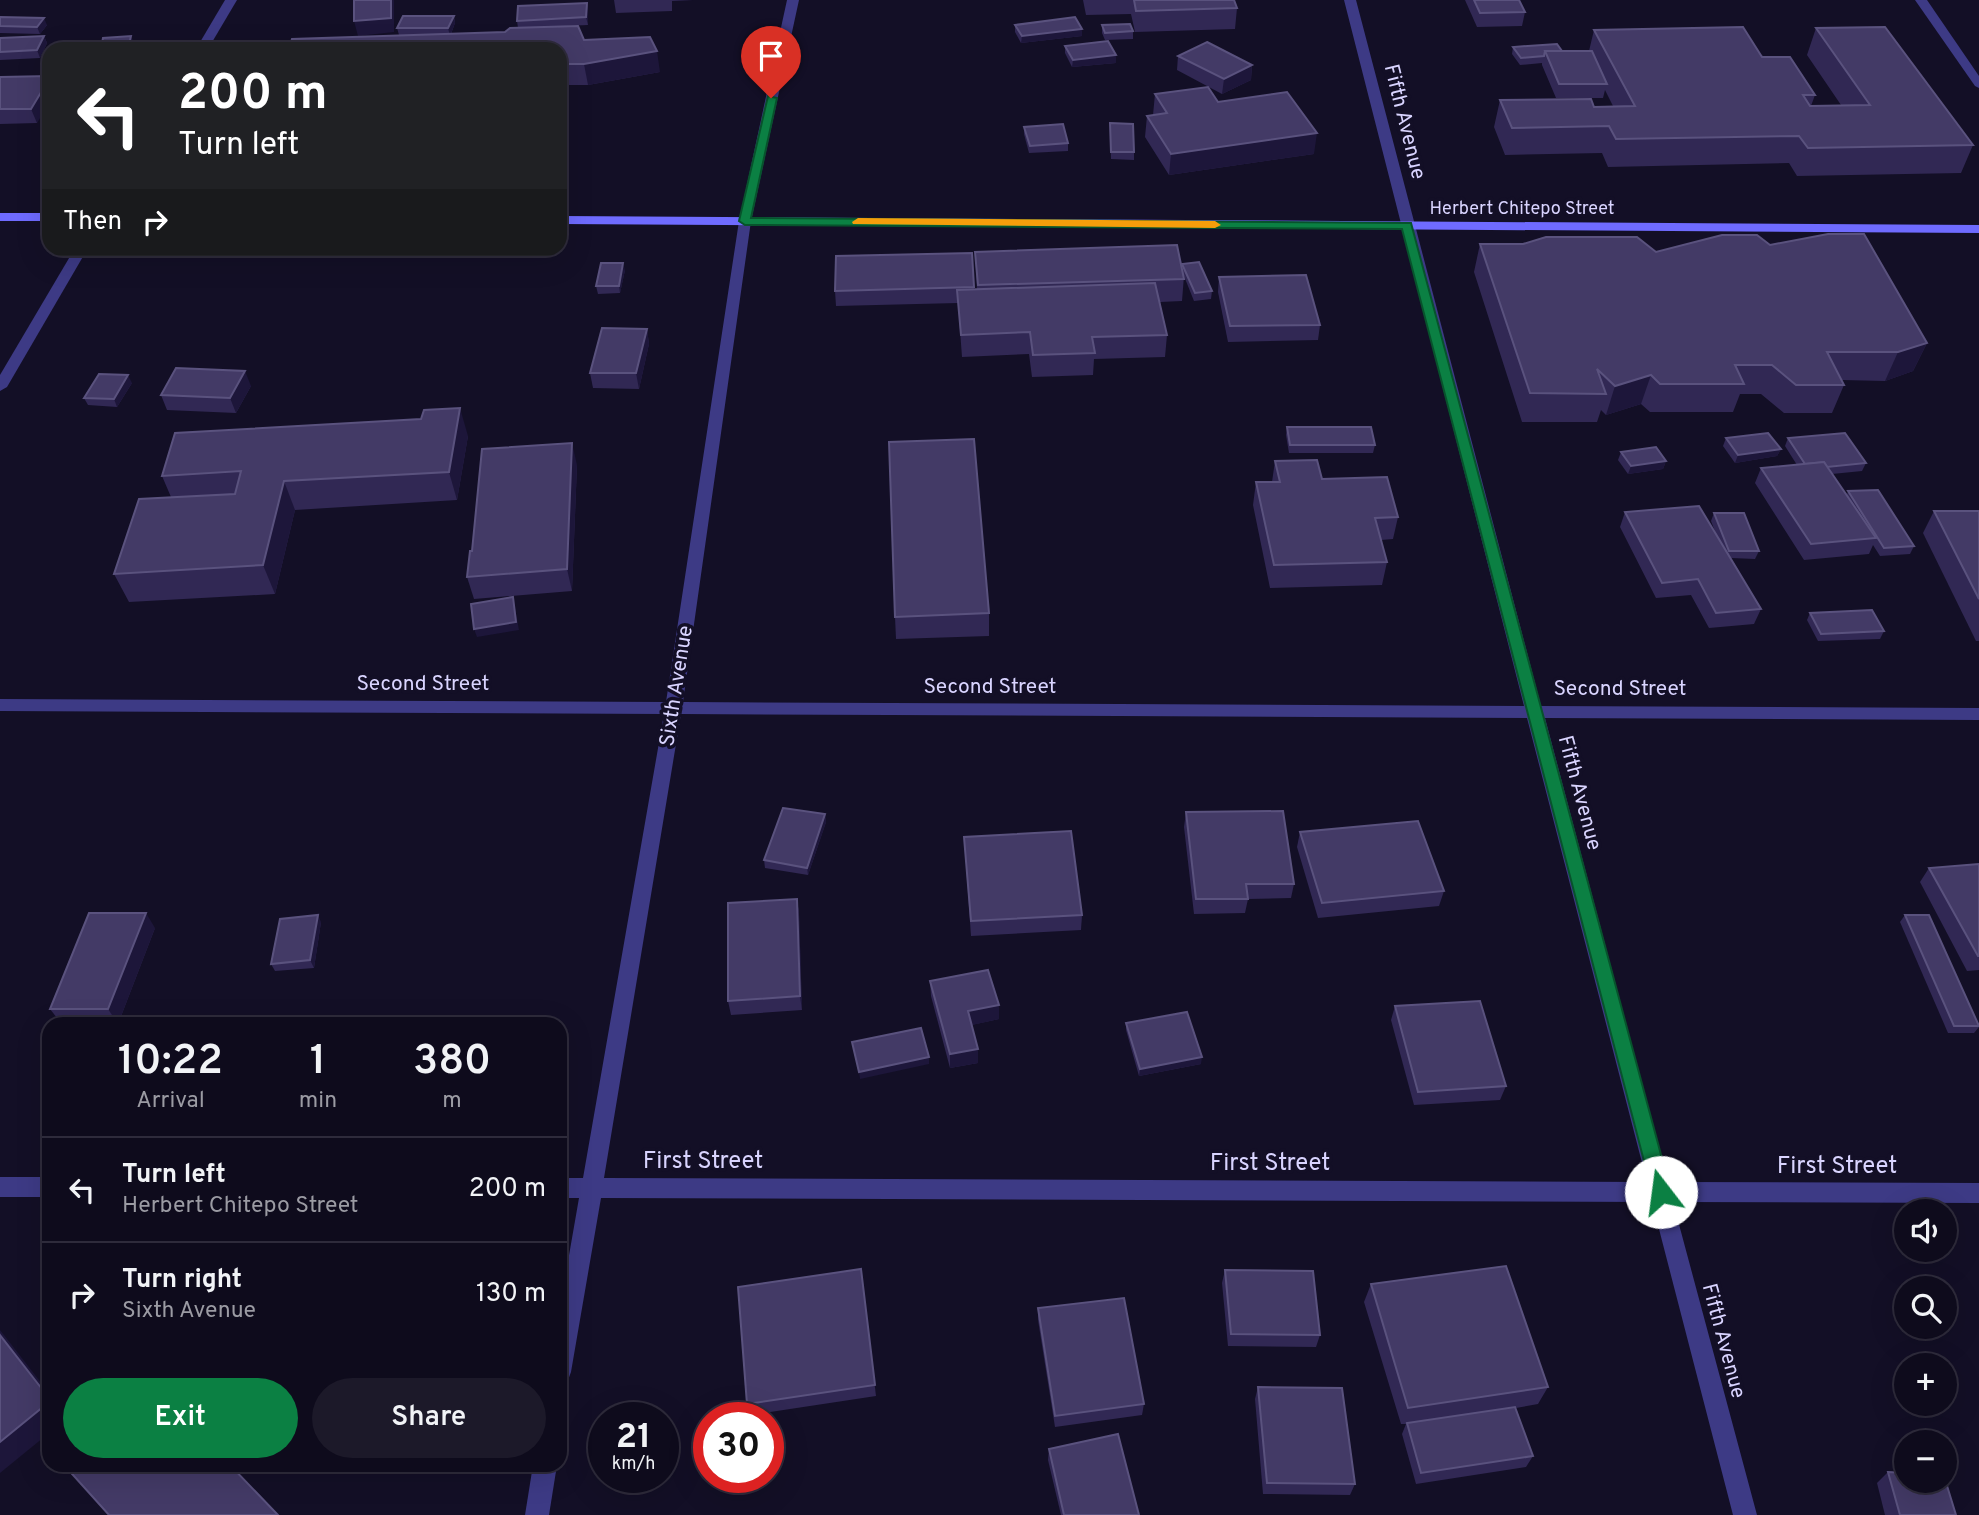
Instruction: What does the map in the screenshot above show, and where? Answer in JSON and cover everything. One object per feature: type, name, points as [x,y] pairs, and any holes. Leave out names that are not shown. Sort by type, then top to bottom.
[{"type":"main road","points":[[0,217],[42,217]]},
{"type":"main road","name":"Herbert Chitepo Street","points":[[567,220],[1979,229]]},
{"type":"street","points":[[206,42],[231,0]]},
{"type":"street","name":"Sixth Avenue","points":[[567,1329],[674,708],[745,221],[793,0]]},
{"type":"street","name":"Fifth Avenue","points":[[1350,0],[1745,1515]]},
{"type":"street","points":[[1921,0],[1979,84]]},
{"type":"street","points":[[0,387],[77,256]]},
{"type":"street","name":"Second Street","points":[[0,705],[1979,714]]},
{"type":"street","points":[[0,1186],[42,1187]]},
{"type":"street","name":"First Street","points":[[567,1188],[1979,1193]]},
{"type":"street","points":[[537,1515],[544,1472]]},
{"type":"building","points":[[354,0],[391,0],[391,18],[354,21]]},
{"type":"building","points":[[1134,0],[1234,0],[1237,8],[1136,11]]},
{"type":"building","points":[[1474,0],[1519,0],[1525,12],[1480,13]]},
{"type":"building","points":[[587,3],[586,17],[517,21],[518,6]]},
{"type":"building","points":[[403,16],[454,16],[448,28],[397,28]]},
{"type":"building","points":[[0,17],[44,18],[37,27],[0,26]]},
{"type":"building","points":[[1075,17],[1082,29],[1022,36],[1015,25]]},
{"type":"building","points":[[1130,24],[1133,31],[1105,33],[1102,25]]},
{"type":"building","points":[[578,26],[584,40],[650,37],[657,51],[584,64],[567,64],[567,42],[291,42],[292,39],[505,32],[510,28]]},
{"type":"building","points":[[1743,27],[1762,57],[1790,57],[1815,95],[1803,95],[1810,106],[1870,105],[1816,28],[1885,27],[1973,145],[1808,148],[1799,136],[1616,139],[1609,126],[1512,128],[1500,100],[1591,99],[1594,107],[1635,106],[1594,30]]},
{"type":"building","points":[[44,36],[37,50],[0,52],[0,38]]},
{"type":"building","points":[[131,36],[130,42],[102,42],[103,38]]},
{"type":"building","points":[[1108,41],[1116,55],[1073,60],[1065,46]]},
{"type":"building","points":[[1207,42],[1252,65],[1224,79],[1178,56]]},
{"type":"building","points":[[1557,44],[1562,51],[1545,51],[1544,56],[1521,58],[1513,47]]},
{"type":"building","points":[[1545,51],[1592,51],[1607,84],[1559,84]]},
{"type":"building","points":[[42,76],[42,91],[31,109],[0,109],[0,77]]},
{"type":"building","points":[[1208,87],[1218,102],[1287,92],[1317,133],[1171,154],[1147,116],[1167,113],[1155,94]]},
{"type":"building","points":[[1110,123],[1133,124],[1134,152],[1111,152]]},
{"type":"building","points":[[1063,124],[1068,143],[1030,146],[1024,127]]},
{"type":"building","points":[[1828,234],[1864,234],[1927,343],[1898,352],[1827,352],[1844,385],[1796,385],[1772,365],[1735,365],[1744,384],[1660,384],[1651,375],[1615,386],[1597,369],[1606,394],[1530,393],[1480,244],[1523,244],[1546,237],[1637,237],[1656,252],[1722,235],[1757,235],[1770,245]]},
{"type":"building","points":[[1177,245],[1184,279],[978,285],[975,252]]},
{"type":"building","points":[[972,253],[974,287],[835,291],[836,256]]},
{"type":"building","points":[[1199,262],[1212,291],[1195,293],[1182,264]]},
{"type":"building","points":[[601,263],[623,263],[619,286],[596,286]]},
{"type":"building","points":[[1306,275],[1320,325],[1230,326],[1219,277]]},
{"type":"building","points":[[1155,283],[1167,335],[1092,337],[1095,353],[1033,355],[1030,332],[961,335],[957,290]]},
{"type":"building","points":[[602,328],[647,329],[636,373],[590,373]]},
{"type":"building","points":[[176,368],[245,371],[230,398],[161,395]]},
{"type":"building","points":[[99,374],[128,375],[114,399],[84,398]]},
{"type":"building","points":[[460,408],[449,472],[284,481],[263,565],[114,574],[139,499],[235,494],[241,471],[162,476],[175,433],[421,419],[424,410]]},
{"type":"building","points":[[1287,427],[1371,427],[1375,445],[1290,445]]},
{"type":"building","points":[[1768,433],[1781,449],[1738,455],[1726,438]]},
{"type":"building","points":[[1845,433],[1866,463],[1827,467],[1824,462],[1805,464],[1788,438]]},
{"type":"building","points":[[974,439],[989,613],[895,617],[889,442]]},
{"type":"building","points":[[572,443],[567,569],[467,577],[482,449]]},
{"type":"building","points":[[1656,447],[1666,461],[1631,466],[1621,452]]},
{"type":"building","points":[[1317,460],[1322,479],[1387,477],[1398,517],[1375,518],[1387,562],[1274,565],[1256,482],[1280,482],[1275,461]]},
{"type":"building","points":[[1824,462],[1876,538],[1811,544],[1761,468]]},
{"type":"building","points":[[1878,490],[1914,546],[1884,548],[1848,491]]},
{"type":"building","points":[[1699,506],[1761,609],[1716,613],[1698,579],[1662,583],[1625,512]]},
{"type":"building","points":[[1934,511],[1979,511],[1979,599]]},
{"type":"building","points":[[1714,513],[1744,513],[1759,551],[1729,551]]},
{"type":"building","points":[[513,597],[516,622],[474,629],[471,604]]},
{"type":"building","points":[[1872,610],[1884,631],[1821,634],[1810,613]]},
{"type":"building","points":[[783,808],[825,814],[807,868],[764,860]]},
{"type":"building","points":[[1283,811],[1294,884],[1246,884],[1248,899],[1196,899],[1186,812]]},
{"type":"building","points":[[1418,821],[1444,891],[1322,903],[1300,832]]},
{"type":"building","points":[[1071,831],[1082,915],[971,921],[964,837]]},
{"type":"building","points":[[1979,864],[1979,956],[1978,956],[1929,868]]},
{"type":"building","points":[[797,899],[800,996],[728,1001],[728,903]]},
{"type":"building","points":[[89,913],[146,913],[108,1009],[50,1009]]},
{"type":"building","points":[[318,915],[310,960],[271,964],[280,919]]},
{"type":"building","points":[[1905,915],[1929,915],[1979,1026],[1954,1026]]},
{"type":"building","points":[[988,970],[999,1005],[968,1011],[978,1049],[950,1054],[930,981]]},
{"type":"building","points":[[1480,1001],[1506,1086],[1418,1092],[1395,1006]]},
{"type":"building","points":[[1187,1012],[1202,1057],[1140,1069],[1126,1023]]},
{"type":"building","points":[[921,1028],[929,1057],[859,1072],[852,1042]]},
{"type":"building","points":[[1506,1266],[1548,1387],[1408,1408],[1371,1284]]},
{"type":"building","points":[[861,1269],[875,1385],[747,1402],[738,1287]]},
{"type":"building","points":[[1225,1270],[1313,1271],[1320,1335],[1231,1334]]},
{"type":"building","points":[[1124,1298],[1144,1404],[1055,1416],[1038,1308]]},
{"type":"building","points":[[0,1335],[42,1389],[42,1408],[0,1442]]},
{"type":"building","points":[[1258,1387],[1342,1388],[1355,1484],[1267,1483]]},
{"type":"building","points":[[1515,1407],[1533,1456],[1421,1473],[1407,1423]]},
{"type":"building","points":[[1118,1434],[1139,1515],[1064,1515],[1049,1449]]},
{"type":"building","points":[[70,1472],[237,1472],[278,1515],[109,1515]]},
{"type":"building","points":[[1888,1472],[1894,1472],[1894,1493],[1949,1493],[1956,1515],[1900,1515]]},
{"type":"slow traffic","points":[[858,222],[1215,225]]},
{"type":"route","points":[[771,98],[745,221],[1407,226],[1661,1192]]}]
